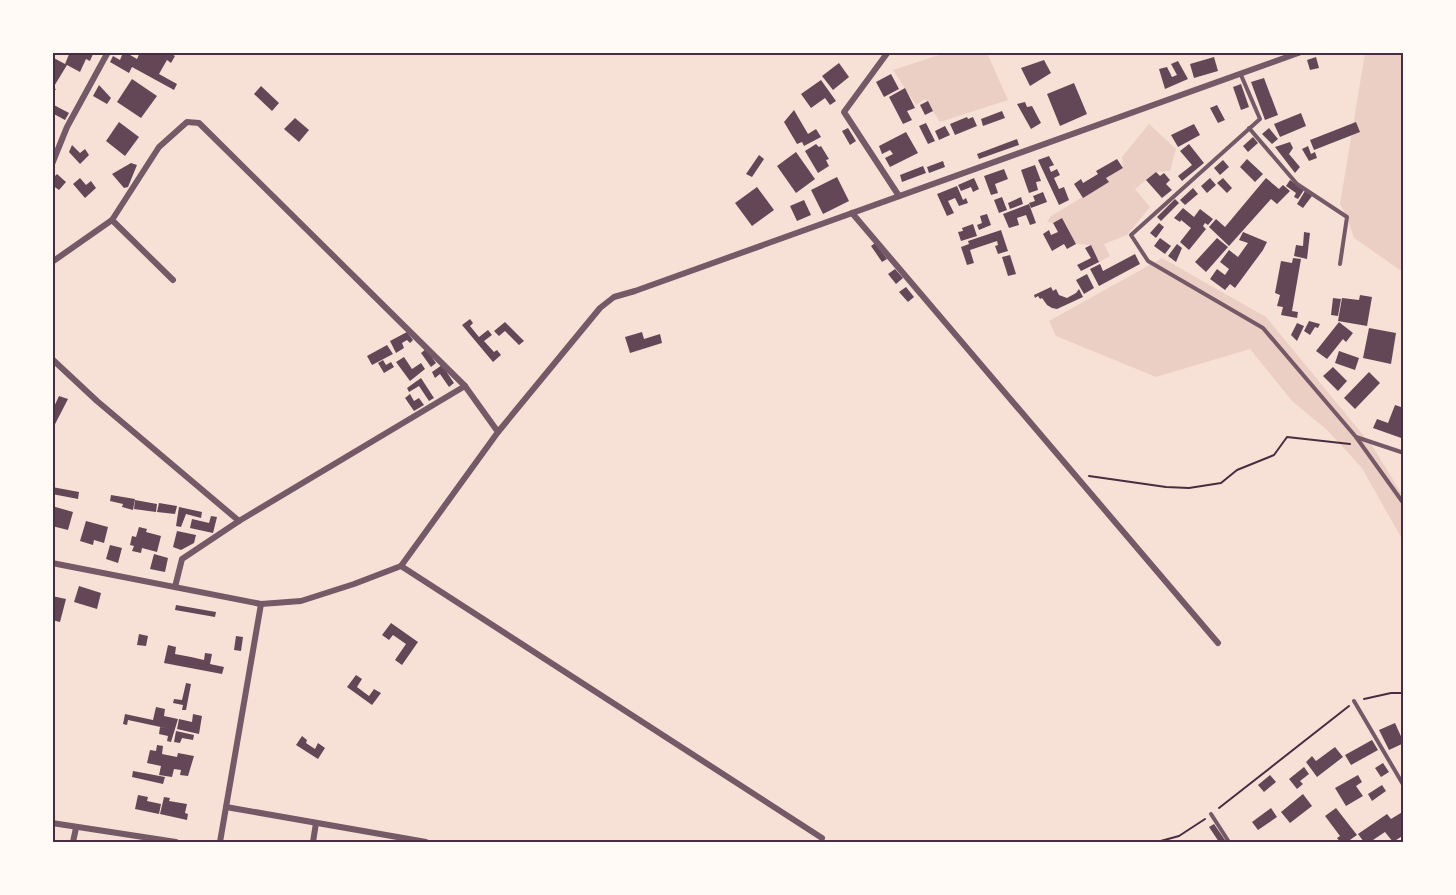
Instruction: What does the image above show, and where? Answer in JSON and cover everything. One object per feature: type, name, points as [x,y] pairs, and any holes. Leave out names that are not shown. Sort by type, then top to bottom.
[{"type":"street","points":[[52,164],[67,127],[108,52]]},
{"type":"street","points":[[888,52],[844,112],[899,196]]},
{"type":"street","points":[[52,563],[261,604],[301,601],[401,566],[498,432],[600,308],[614,297],[1301,52]]},
{"type":"street","points":[[52,262],[112,220],[159,147],[187,122],[199,123],[465,386],[498,432]]},
{"type":"street","points":[[852,213],[1218,643]]},
{"type":"street","points":[[112,220],[173,280]]},
{"type":"street","points":[[52,359],[97,401],[239,521]]},
{"type":"street","points":[[175,587],[182,560],[239,521],[465,386]]},
{"type":"street","points":[[401,566],[822,838]]},
{"type":"street","points":[[220,843],[261,604]]},
{"type":"street","points":[[226,807],[426,843]]},
{"type":"street","points":[[52,823],[176,843]]},
{"type":"street","points":[[313,843],[316,823]]},
{"type":"street","points":[[74,843],[76,828]]},
{"type":"lane","points":[[1241,75],[1260,119],[1131,236],[1148,261],[1263,328],[1356,437],[1404,504]]},
{"type":"lane","points":[[1250,128],[1297,184],[1347,217],[1340,264]]},
{"type":"lane","points":[[1356,437],[1404,453]]},
{"type":"lane","points":[[1354,701],[1404,786]]},
{"type":"lane","points":[[1211,814],[1229,843]]},
{"type":"path","points":[[1074,474],[1189,488],[1221,483],[1238,470],[1274,455],[1287,437],[1362,445]]},
{"type":"path","points":[[1156,843],[1179,836],[1211,814],[1354,701],[1391,693],[1404,693]]},
{"type":"shaded area","points":[[945,53],[987,53],[1008,100],[940,122],[925,99],[916,105],[893,70]]},
{"type":"shaded area","points":[[1365,53],[1403,53],[1403,272],[1354,238],[1340,204]]},
{"type":"shaded area","points":[[1149,124],[1176,149],[1170,171],[1156,172],[1135,189],[1150,207],[1127,235],[1104,244],[1110,256],[1099,262],[1091,245],[1076,244],[1062,218],[1053,223],[1047,222],[1051,216],[1108,182],[1106,178],[1123,168],[1122,157]]},
{"type":"shaded area","points":[[1162,258],[1266,317],[1373,447],[1403,496],[1403,541],[1362,468],[1326,429],[1292,401],[1250,349],[1156,377],[1056,336],[1049,321]]},
{"type":"building","points":[[70,52],[93,54],[90,61],[86,59],[80,72],[67,65],[53,88],[56,89],[52,95],[52,57],[65,64]]},
{"type":"building","points":[[117,52],[125,52],[137,59],[140,52],[168,52],[175,56],[171,63],[167,60],[159,74],[177,84],[174,90],[132,67],[129,73],[110,62],[113,56],[120,60],[122,55]]},
{"type":"building","points":[[1214,57],[1218,71],[1194,78],[1190,64]]},
{"type":"building","points":[[1316,57],[1319,68],[1310,70],[1307,60]]},
{"type":"building","points":[[1044,60],[1051,73],[1030,86],[1021,68]]},
{"type":"building","points":[[1178,61],[1188,79],[1165,89],[1159,69],[1167,67],[1172,77],[1177,75],[1171,64]]},
{"type":"building","points":[[839,63],[849,77],[833,90],[822,76]]},
{"type":"building","points":[[891,74],[899,89],[884,97],[876,82]]},
{"type":"building","points":[[1264,78],[1278,115],[1265,120],[1251,82]]},
{"type":"building","points":[[132,79],[157,96],[141,118],[117,102]]},
{"type":"building","points":[[821,80],[836,101],[830,105],[825,98],[811,108],[801,94]]},
{"type":"building","points":[[1074,83],[1087,114],[1060,126],[1047,94]]},
{"type":"building","points":[[1241,84],[1249,107],[1241,110],[1233,87]]},
{"type":"building","points":[[99,85],[111,98],[107,104],[93,96]]},
{"type":"building","points":[[261,86],[279,103],[272,111],[254,94]]},
{"type":"building","points":[[905,88],[915,108],[907,111],[912,120],[903,124],[889,97]]},
{"type":"building","points":[[928,101],[933,111],[925,115],[920,105]]},
{"type":"building","points":[[1025,102],[1027,107],[1032,106],[1041,123],[1031,129],[1017,104]]},
{"type":"building","points":[[52,104],[69,113],[65,120],[52,113]]},
{"type":"building","points":[[1217,105],[1225,120],[1218,123],[1210,108]]},
{"type":"building","points":[[794,110],[808,134],[816,129],[821,137],[804,146],[802,142],[797,144],[784,122]]},
{"type":"building","points":[[1002,111],[1005,118],[983,126],[981,119]]},
{"type":"building","points":[[1301,113],[1306,126],[1280,137],[1274,124]]},
{"type":"building","points":[[967,117],[968,119],[973,117],[977,126],[955,135],[950,124]]},
{"type":"building","points":[[295,118],[309,130],[299,142],[284,129]]},
{"type":"building","points":[[119,122],[139,137],[125,156],[106,141]]},
{"type":"building","points":[[1356,122],[1360,132],[1314,150],[1310,140]]},
{"type":"building","points":[[926,123],[935,141],[928,144],[919,126]]},
{"type":"building","points":[[1194,124],[1200,135],[1178,147],[1171,135]]},
{"type":"building","points":[[945,126],[950,135],[939,140],[935,131]]},
{"type":"building","points":[[848,128],[856,141],[850,145],[842,131]]},
{"type":"building","points":[[1269,128],[1278,139],[1272,144],[1262,134]]},
{"type":"building","points":[[906,132],[918,153],[890,167],[885,158],[893,154],[890,150],[882,154],[879,146]]},
{"type":"building","points":[[1253,137],[1258,143],[1248,152],[1243,146]]},
{"type":"building","points":[[1017,139],[1019,145],[979,159],[977,154]]},
{"type":"building","points":[[1290,142],[1293,148],[1289,154],[1300,167],[1295,173],[1275,147]]},
{"type":"building","points":[[816,144],[821,146],[829,159],[826,160],[829,166],[818,173],[805,151]]},
{"type":"building","points":[[1189,144],[1204,163],[1182,181],[1178,176],[1192,165],[1180,151]]},
{"type":"building","points":[[72,145],[80,153],[85,149],[89,155],[80,164],[69,152]]},
{"type":"building","points":[[1308,146],[1311,154],[1315,152],[1317,158],[1309,161],[1302,149]]},
{"type":"building","points":[[796,152],[815,179],[796,193],[777,166]]},
{"type":"building","points":[[759,155],[764,159],[752,177],[746,174]]},
{"type":"building","points":[[1049,156],[1054,165],[1049,167],[1051,172],[1057,169],[1060,175],[1054,178],[1059,189],[1064,187],[1069,200],[1059,205],[1038,160]]},
{"type":"building","points":[[1117,159],[1123,168],[1106,178],[1109,182],[1083,198],[1074,184],[1081,179],[1083,183],[1098,174],[1096,171]]},
{"type":"building","points":[[1247,159],[1263,174],[1255,182],[1240,167]]},
{"type":"building","points":[[1223,160],[1229,167],[1220,175],[1214,168]]},
{"type":"building","points":[[943,161],[945,167],[929,173],[927,167]]},
{"type":"building","points":[[131,163],[137,165],[128,187],[124,188],[112,174]]},
{"type":"building","points":[[1035,165],[1041,181],[1036,182],[1038,190],[1029,193],[1021,170]]},
{"type":"building","points":[[923,166],[926,173],[902,182],[900,175]]},
{"type":"building","points":[[1004,169],[1008,179],[995,184],[998,193],[991,195],[984,176]]},
{"type":"building","points":[[1156,172],[1160,176],[1164,173],[1170,180],[1166,184],[1172,190],[1162,198],[1146,180]]},
{"type":"building","points":[[57,174],[66,182],[59,190],[52,185],[52,179]]},
{"type":"building","points":[[837,177],[849,201],[823,214],[811,190]]},
{"type":"building","points":[[80,178],[86,185],[91,181],[96,188],[85,198],[73,184]]},
{"type":"building","points":[[974,178],[979,189],[973,192],[971,187],[961,191],[958,185]]},
{"type":"building","points":[[1210,178],[1216,185],[1207,193],[1201,186]]},
{"type":"building","points":[[1223,178],[1232,188],[1227,193],[1217,183]]},
{"type":"building","points":[[1266,178],[1279,189],[1283,185],[1290,191],[1277,204],[1271,199],[1229,246],[1209,227],[1216,219],[1225,227]]},
{"type":"building","points":[[1290,180],[1304,190],[1298,199],[1294,197],[1296,193],[1286,186]]},
{"type":"building","points":[[957,186],[963,200],[966,198],[968,203],[959,206],[955,198],[948,201],[954,213],[947,216],[937,194]]},
{"type":"building","points":[[757,187],[774,210],[752,226],[735,203]]},
{"type":"building","points":[[1193,188],[1198,194],[1185,205],[1180,200]]},
{"type":"building","points":[[1305,191],[1312,196],[1303,208],[1297,204]]},
{"type":"building","points":[[1043,192],[1047,202],[1031,208],[1029,203],[1035,201],[1033,196]]},
{"type":"building","points":[[1002,197],[1007,210],[999,213],[994,200]]},
{"type":"building","points":[[1021,197],[1023,204],[1010,209],[1008,203]]},
{"type":"building","points":[[1175,199],[1179,203],[1161,221],[1157,217]]},
{"type":"building","points":[[804,200],[811,215],[797,221],[790,206]]},
{"type":"building","points":[[1029,204],[1036,223],[1030,225],[1026,215],[1017,218],[1019,225],[1009,228],[1003,214]]},
{"type":"building","points":[[1183,208],[1194,217],[1200,209],[1213,219],[1208,225],[1205,223],[1203,226],[1206,229],[1189,250],[1180,242],[1191,228],[1181,220],[1180,222],[1174,218]]},
{"type":"building","points":[[987,214],[991,225],[979,230],[977,225],[982,223],[980,216]]},
{"type":"building","points":[[1062,218],[1076,244],[1067,249],[1064,244],[1052,251],[1043,234],[1049,230],[1051,235],[1058,232],[1053,223]]},
{"type":"building","points":[[1159,223],[1164,227],[1156,238],[1150,233]]},
{"type":"building","points":[[973,224],[977,236],[961,241],[958,232]]},
{"type":"building","points":[[1001,230],[1008,251],[998,254],[995,246],[998,245],[997,241],[970,250],[974,263],[967,265],[961,247],[969,244],[968,241]]},
{"type":"building","points":[[1243,232],[1267,242],[1235,288],[1230,284],[1225,290],[1210,279],[1217,269],[1225,275],[1229,269],[1220,262],[1229,250],[1238,257],[1248,243],[1239,240]]},
{"type":"building","points":[[1304,232],[1310,233],[1307,259],[1294,256],[1296,245],[1303,246]]},
{"type":"building","points":[[1160,238],[1171,246],[1165,254],[1154,246]]},
{"type":"building","points":[[1217,238],[1228,247],[1206,272],[1195,262]]},
{"type":"building","points":[[875,243],[887,259],[882,262],[871,246]]},
{"type":"building","points":[[1177,244],[1182,248],[1176,262],[1168,256]]},
{"type":"building","points":[[1091,245],[1099,262],[1081,271],[1077,265],[1091,258],[1085,248]]},
{"type":"building","points":[[1135,254],[1140,264],[1099,286],[1090,269],[1100,264],[1103,271]]},
{"type":"building","points":[[1010,255],[1016,274],[1008,276],[1002,257]]},
{"type":"building","points":[[1293,258],[1301,259],[1292,311],[1298,312],[1297,318],[1281,315],[1283,307],[1277,306],[1280,295],[1275,293],[1281,261],[1292,263]]},
{"type":"building","points":[[895,269],[903,278],[896,284],[888,274]]},
{"type":"building","points":[[1087,274],[1094,288],[1084,294],[1076,280]]},
{"type":"building","points":[[906,287],[914,297],[908,302],[899,292]]},
{"type":"building","points":[[1051,287],[1053,291],[1056,289],[1059,295],[1067,298],[1079,289],[1083,297],[1057,309],[1052,308],[1042,298],[1038,296],[1035,298],[1034,295]]},
{"type":"building","points":[[1360,295],[1372,297],[1367,326],[1338,321],[1342,298],[1359,300]]},
{"type":"building","points":[[1333,298],[1341,299],[1338,316],[1331,315]]},
{"type":"building","points":[[470,319],[473,323],[470,326],[479,337],[488,330],[492,335],[484,341],[494,352],[497,350],[501,355],[493,362],[462,325]]},
{"type":"building","points":[[1309,321],[1320,324],[1310,335],[1304,331]]},
{"type":"building","points":[[505,322],[524,341],[519,345],[505,331],[499,336],[494,331]]},
{"type":"building","points":[[1339,322],[1353,333],[1346,342],[1343,339],[1327,359],[1316,351]]},
{"type":"building","points":[[1297,323],[1304,326],[1297,341],[1291,335]]},
{"type":"building","points":[[1369,328],[1396,333],[1391,364],[1363,358]]},
{"type":"building","points":[[407,332],[413,340],[410,343],[407,340],[402,343],[404,348],[396,353],[390,341]]},
{"type":"building","points":[[642,332],[644,339],[660,334],[662,343],[630,353],[625,337]]},
{"type":"building","points":[[387,345],[393,354],[372,365],[367,356]]},
{"type":"building","points":[[426,349],[436,363],[431,367],[421,353]]},
{"type":"building","points":[[1339,351],[1359,358],[1355,370],[1335,363]]},
{"type":"building","points":[[404,357],[412,369],[421,363],[425,369],[410,381],[396,362]]},
{"type":"building","points":[[383,360],[386,365],[391,362],[394,367],[384,373],[378,363]]},
{"type":"building","points":[[442,365],[454,383],[449,387],[440,374],[435,378],[432,372]]},
{"type":"building","points":[[1333,367],[1347,381],[1338,391],[1323,376]]},
{"type":"building","points":[[1369,372],[1380,383],[1355,409],[1344,398]]},
{"type":"building","points":[[421,378],[434,398],[429,401],[419,386],[409,392],[407,388]]},
{"type":"building","points":[[410,394],[414,401],[419,398],[424,405],[414,411],[405,398]]},
{"type":"building","points":[[59,396],[68,399],[52,430],[52,411]]},
{"type":"building","points":[[1395,405],[1404,408],[1404,439],[1373,428],[1377,419],[1388,423]]},
{"type":"building","points":[[52,487],[79,492],[78,499],[52,494]]},
{"type":"building","points":[[111,495],[135,499],[133,510],[122,507],[123,504],[110,501]]},
{"type":"building","points":[[135,500],[157,504],[156,512],[134,509]]},
{"type":"building","points":[[159,503],[177,506],[175,514],[157,512]]},
{"type":"building","points":[[52,506],[73,512],[68,530],[52,526]]},
{"type":"building","points":[[179,507],[202,512],[201,518],[186,514],[181,527],[176,526]]},
{"type":"building","points":[[211,516],[217,517],[213,533],[190,528],[192,519],[209,523]]},
{"type":"building","points":[[86,521],[108,527],[104,543],[94,540],[93,545],[80,541]]},
{"type":"building","points":[[139,527],[147,529],[146,532],[161,536],[157,552],[142,548],[141,553],[132,551],[134,546],[130,545],[132,536],[136,537]]},
{"type":"building","points":[[177,531],[196,535],[194,543],[181,550],[173,547]]},
{"type":"building","points":[[110,545],[122,548],[118,563],[106,559]]},
{"type":"building","points":[[154,554],[168,558],[165,572],[150,569]]},
{"type":"building","points":[[79,586],[101,593],[97,609],[74,602]]},
{"type":"building","points":[[52,596],[66,599],[60,622],[52,620]]},
{"type":"building","points":[[176,605],[216,612],[215,617],[175,610]]},
{"type":"building","points":[[391,623],[418,642],[402,665],[395,660],[406,644],[393,635],[389,640],[382,635]]},
{"type":"building","points":[[139,634],[148,636],[146,646],[137,645]]},
{"type":"building","points":[[236,636],[243,637],[241,651],[234,650]]},
{"type":"building","points":[[168,645],[176,647],[175,654],[204,660],[205,653],[212,654],[210,664],[224,667],[222,674],[164,663]]},
{"type":"building","points":[[356,675],[362,679],[357,687],[369,696],[374,689],[381,693],[372,705],[347,687]]},
{"type":"building","points":[[186,683],[191,684],[186,710],[182,710],[183,705],[173,703],[174,699],[182,700]]},
{"type":"building","points":[[156,707],[165,709],[164,716],[178,719],[171,742],[167,741],[168,736],[159,734],[160,727],[170,729],[128,720],[127,725],[123,724],[125,714],[153,720]]},
{"type":"building","points":[[193,714],[202,716],[199,734],[177,729],[179,719],[192,722]]},
{"type":"building","points":[[1395,723],[1404,743],[1389,750],[1379,730]]},
{"type":"building","points":[[176,731],[194,735],[193,740],[182,738],[180,743],[174,742]]},
{"type":"building","points":[[302,736],[307,740],[306,743],[315,749],[318,743],[325,748],[318,759],[296,745]]},
{"type":"building","points":[[1372,740],[1378,750],[1351,765],[1345,755]]},
{"type":"building","points":[[157,745],[163,746],[162,754],[177,757],[178,753],[194,756],[188,776],[180,775],[181,770],[174,769],[172,777],[159,775],[161,766],[147,763],[150,750],[156,751]]},
{"type":"building","points":[[1335,747],[1343,757],[1317,777],[1306,762],[1312,756],[1316,761]]},
{"type":"building","points":[[1383,763],[1389,772],[1381,777],[1375,768]]},
{"type":"building","points":[[1304,767],[1309,774],[1300,781],[1303,784],[1297,789],[1289,779]]},
{"type":"building","points":[[133,771],[165,777],[163,784],[132,777]]},
{"type":"building","points":[[1270,775],[1276,782],[1264,792],[1258,785]]},
{"type":"building","points":[[1358,775],[1362,782],[1356,786],[1363,796],[1346,806],[1335,788]]},
{"type":"building","points":[[1382,785],[1386,791],[1372,801],[1368,794]]},
{"type":"building","points":[[1303,794],[1312,806],[1290,823],[1281,812]]},
{"type":"building","points":[[138,795],[148,797],[147,801],[161,804],[159,814],[135,809]]},
{"type":"building","points":[[164,797],[170,798],[169,801],[187,804],[185,813],[188,814],[187,820],[160,814]]},
{"type":"building","points":[[1271,808],[1277,817],[1258,830],[1252,822]]},
{"type":"building","points":[[1336,808],[1357,835],[1347,842],[1340,842],[1337,838],[1340,836],[1325,816]]},
{"type":"building","points":[[1404,811],[1404,835],[1393,842],[1385,832],[1373,840],[1375,842],[1364,842],[1358,834],[1387,814],[1391,819]]},
{"type":"building","points":[[1214,824],[1225,840],[1219,842],[1209,827]]}]
